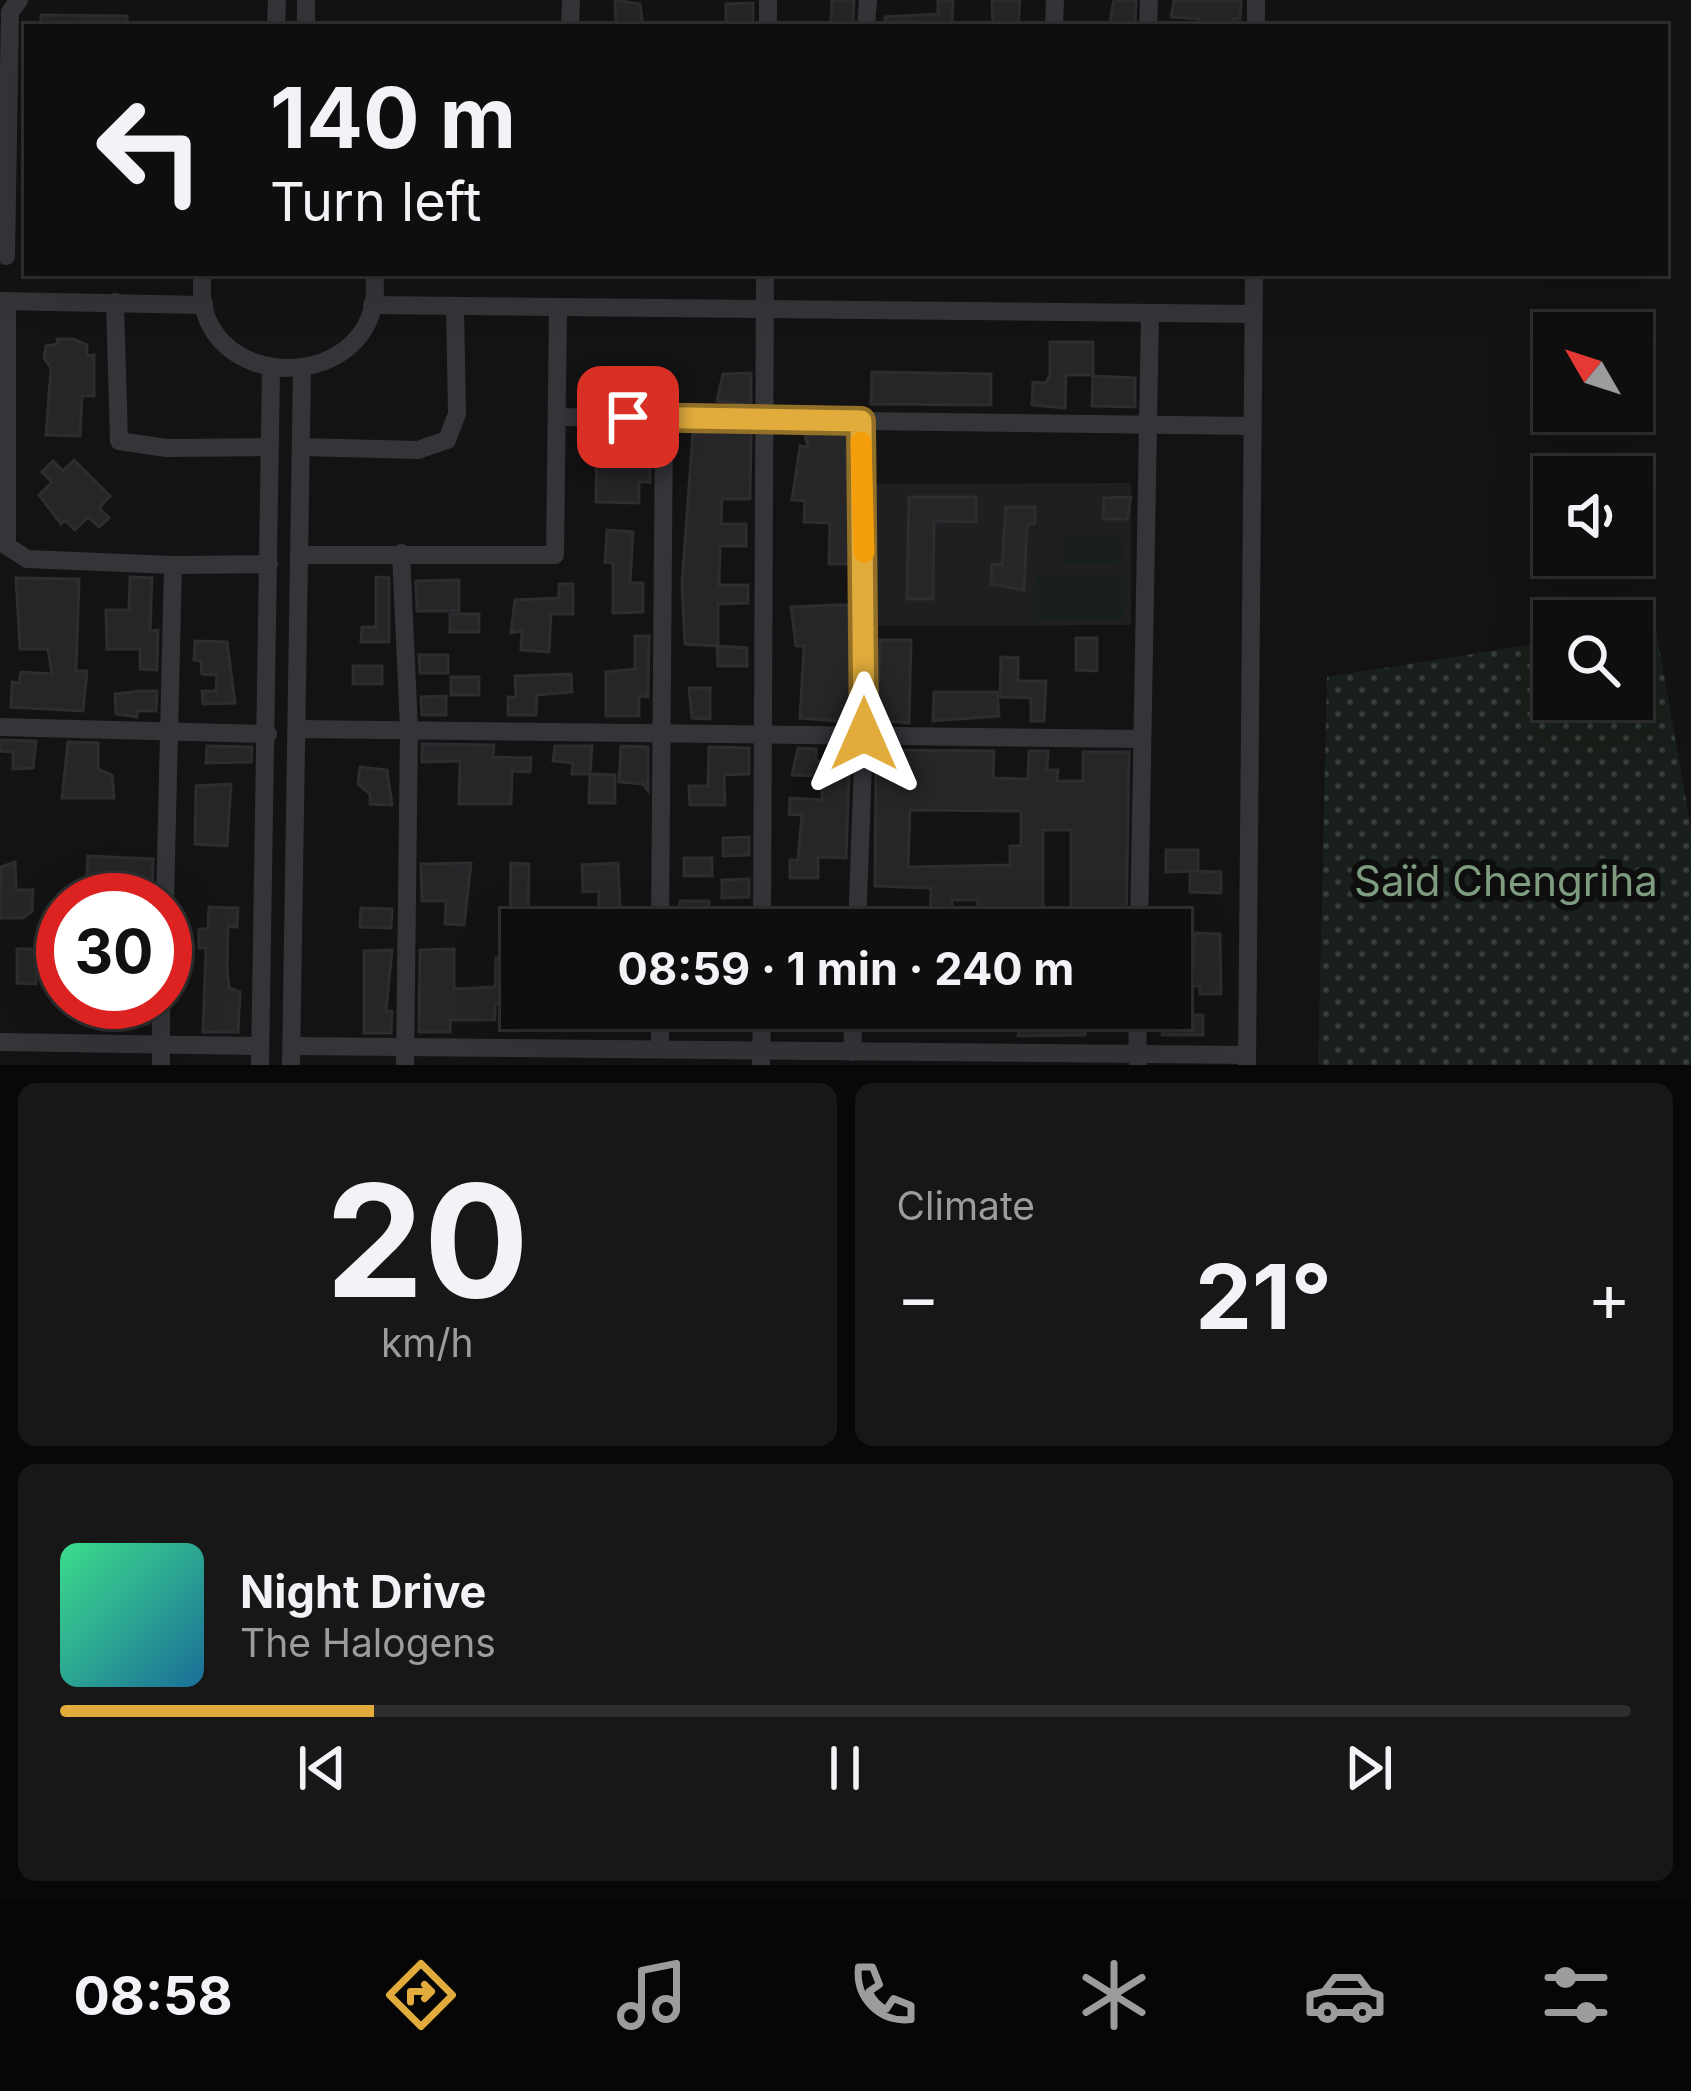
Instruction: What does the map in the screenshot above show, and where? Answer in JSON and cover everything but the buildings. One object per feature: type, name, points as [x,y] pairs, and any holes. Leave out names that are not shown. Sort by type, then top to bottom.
[{"type":"street","points":[[3,256],[10,12],[19,0]]},
{"type":"street","points":[[203,276],[204,305],[228,346],[271,369],[302,369],[347,348],[372,305],[374,276]]},
{"type":"street","points":[[762,909],[765,276]]},
{"type":"street","points":[[302,369],[292,1055],[406,1043],[659,1046],[761,1058],[852,1052],[1247,1060],[1254,276]]},
{"type":"street","points":[[204,305],[3,301],[4,537],[9,549],[27,559],[269,564]]},
{"type":"street","points":[[116,302],[118,441],[152,447],[270,447]]},
{"type":"street","points":[[372,305],[1253,314]]},
{"type":"street","points":[[301,447],[418,450],[447,440],[457,415],[455,306]]},
{"type":"street","points":[[300,555],[555,555],[558,307]]},
{"type":"street","points":[[1139,909],[1150,313]]},
{"type":"street","points":[[0,1042],[161,1044],[260,1055],[271,369]]},
{"type":"street","points":[[557,417],[1148,429],[1252,426]]},
{"type":"street","points":[[660,909],[664,418]]},
{"type":"street","points":[[858,909],[864,734],[861,421]]},
{"type":"street","points":[[401,553],[409,728],[405,1065]]},
{"type":"street","points":[[166,873],[173,565]]},
{"type":"street","points":[[0,727],[268,734]]},
{"type":"street","points":[[297,729],[1142,739]]},
{"type":"street","points":[[161,1029],[161,1065]]},
{"type":"street","points":[[659,1029],[659,1046]]},
{"type":"street","points":[[852,1052],[853,1029]]},
{"type":"street","points":[[1137,1029],[1137,1060]]},
{"type":"shaded area","points":[[1131,483],[1131,625],[873,626],[873,484]]},
{"type":"green space","points":[[1062,535],[1122,535],[1123,565],[1062,564]]},
{"type":"green space","points":[[1035,575],[1126,575],[1125,620],[1034,620]]},
{"type":"green space","name":"Saïd Chengriha","points":[[1653,624],[1691,829],[1691,1065],[1318,1065],[1327,677],[1533,644],[1533,720],[1653,720]]},
{"type":"slow traffic","points":[[861,442],[864,552]]},
{"type":"route","points":[[628,417],[861,421],[864,734]]}]
